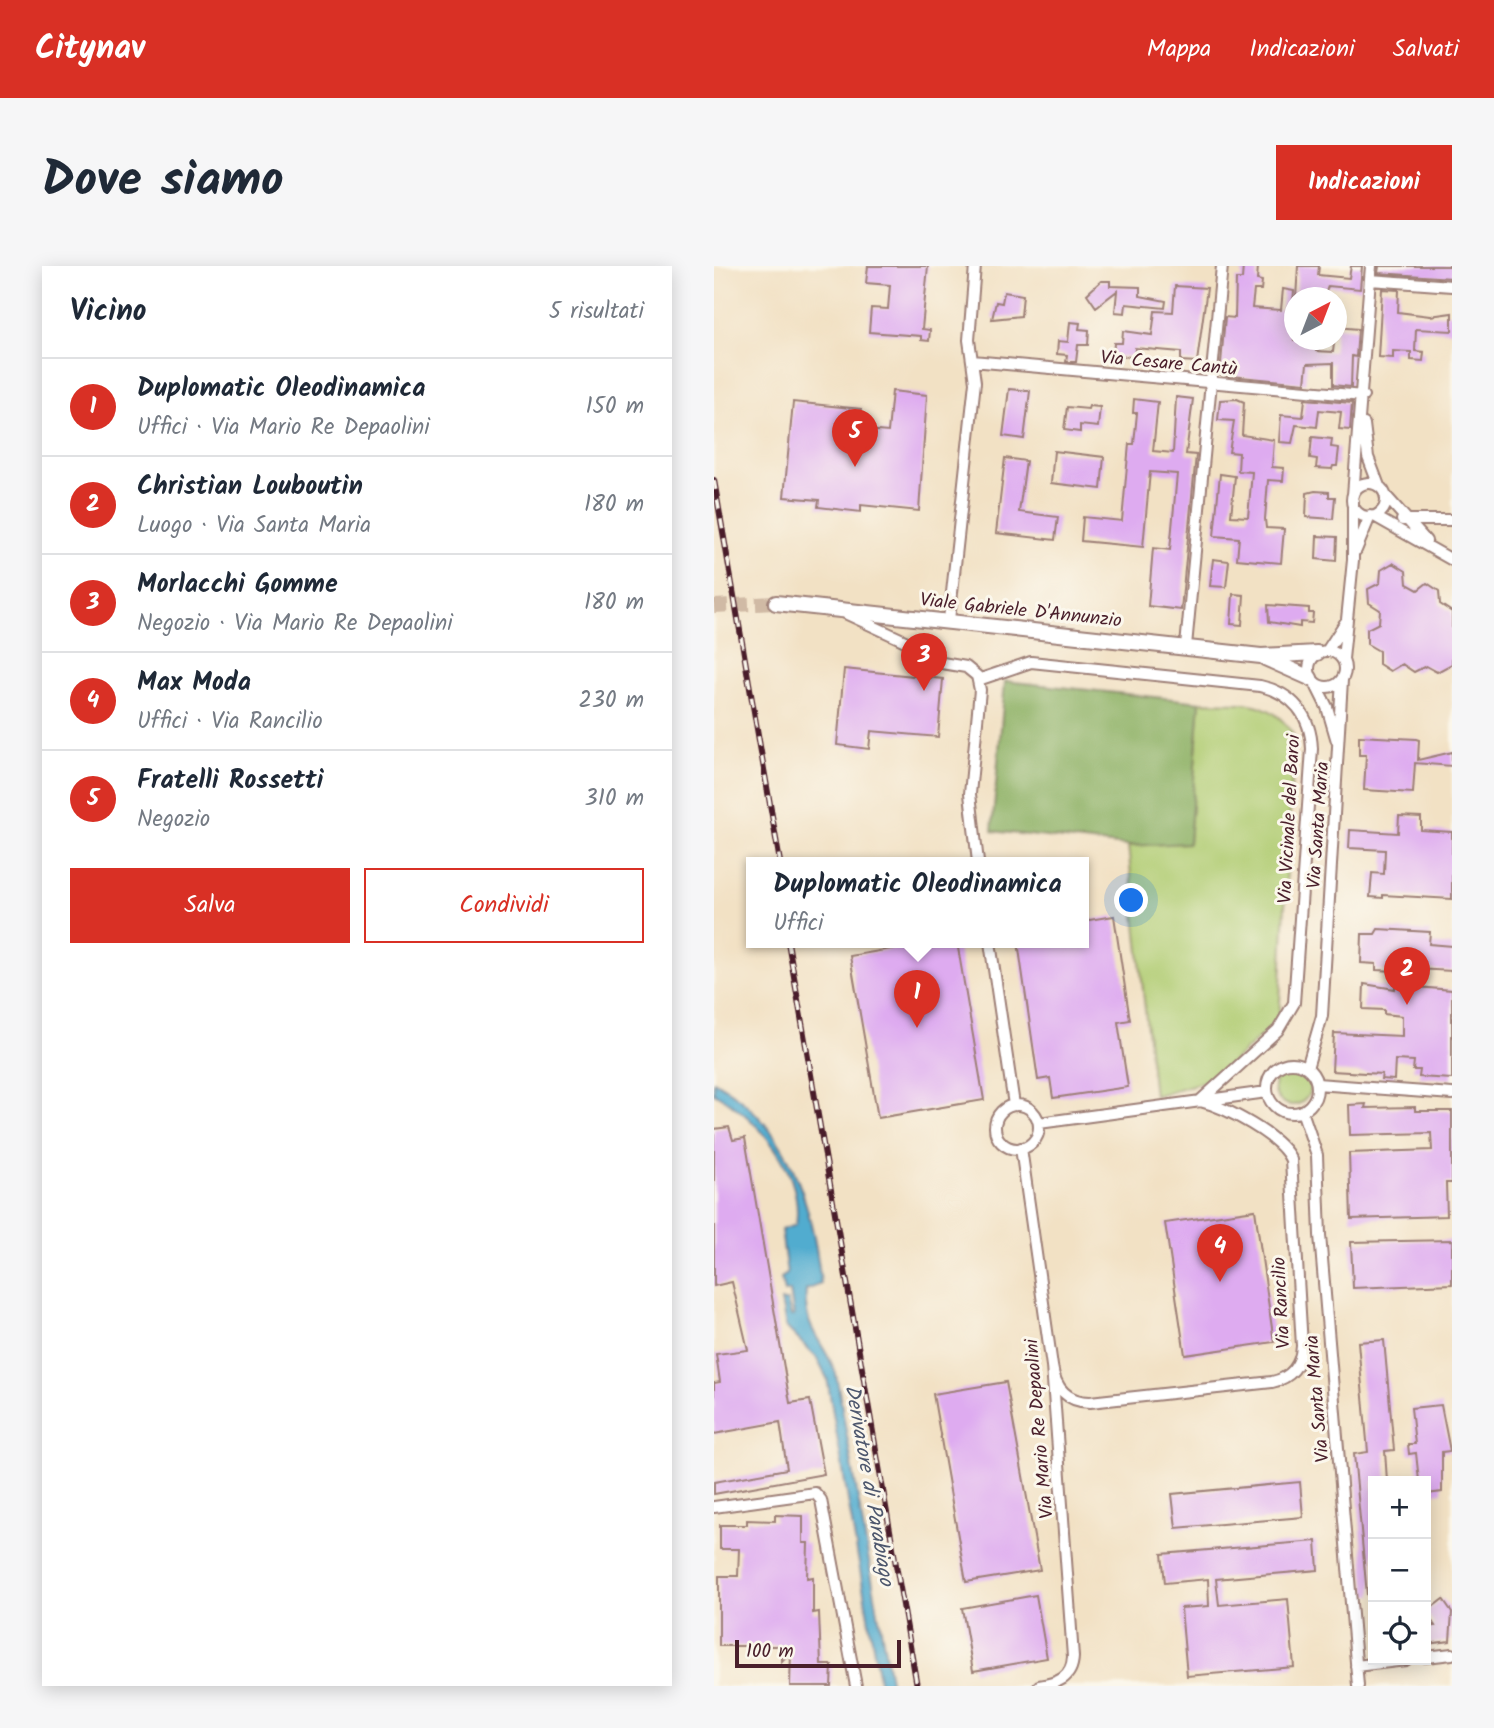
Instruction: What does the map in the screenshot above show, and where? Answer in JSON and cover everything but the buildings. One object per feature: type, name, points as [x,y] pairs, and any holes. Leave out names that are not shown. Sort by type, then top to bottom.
[{"type":"main road","name":"Viale Gabriele D'Annunzio","points":[[776,603],[1261,656],[1322,652]]},
{"type":"main road","name":"Viale Gabriele D'Annunzio","points":[[1261,656],[1313,681]]},
{"type":"street","points":[[949,620],[975,382],[969,340],[975,266]]},
{"type":"street","points":[[1186,646],[1222,266]]},
{"type":"street","name":"Via Santa Maria","points":[[1307,1068],[1322,1016],[1345,666],[1342,659],[1353,560],[1353,498],[1371,266]]},
{"type":"street","points":[[1370,280],[1452,286]]},
{"type":"street","name":"Via Cesare Cantù","points":[[972,360],[1362,402]]},
{"type":"street","name":"Via Santa Maria","points":[[1353,560],[1372,516],[1384,508],[1386,496],[1379,486],[1368,457],[1362,402]]},
{"type":"street","points":[[1379,486],[1361,485],[1353,498],[1358,512],[1372,516],[1452,560]]},
{"type":"street","points":[[1386,496],[1432,548]]},
{"type":"street","points":[[1387,525],[1405,519],[1452,520]]},
{"type":"street","points":[[837,609],[918,647],[942,663],[966,667],[978,680],[970,794],[977,857]]},
{"type":"street","name":"Via Santa Maria","points":[[1340,750],[1327,707],[1313,681],[1309,664],[1322,652],[1348,618]]},
{"type":"street","points":[[1322,652],[1342,659]]},
{"type":"street","name":"Via Vicinale del Baroi","points":[[978,680],[1031,662],[1260,686],[1281,693],[1305,716],[1312,749],[1294,1003],[1278,1030],[1200,1101]]},
{"type":"street","points":[[1313,681],[1330,688],[1342,680]]},
{"type":"street","points":[[991,948],[1014,1105]]},
{"type":"street","points":[[1295,1063],[1307,1068],[1317,1084],[1315,1097],[1302,1111],[1289,1113],[1277,1108],[1267,1092],[1269,1079],[1276,1068],[1295,1063]]},
{"type":"street","points":[[1317,1084],[1452,1094]]},
{"type":"street","points":[[1039,1124],[1267,1092]]},
{"type":"street","name":"Via Rancilio","points":[[1052,1366],[1061,1390],[1071,1398],[1090,1402],[1272,1382],[1284,1378],[1298,1364],[1302,1346],[1291,1160],[1276,1140],[1215,1104],[1200,1101]]},
{"type":"street","points":[[1014,1105],[1030,1109],[1039,1124],[1035,1140],[1021,1148],[1004,1144],[996,1130],[1000,1114],[1014,1105]]},
{"type":"street","name":"Via Santa Maria","points":[[1302,1111],[1317,1155],[1320,1235],[1358,1686]]},
{"type":"street","name":"Via Mario Re Depaolini","points":[[1021,1148],[1052,1366],[1073,1657],[1071,1669],[1064,1679],[1039,1686]]},
{"type":"street","points":[[714,1507],[816,1493],[821,1500],[856,1686]]},
{"type":"street","points":[[1431,1656],[1452,1654]]},
{"type":"street","points":[[1356,1666],[1368,1665]]},
{"type":"green space","points":[[1005,681],[1200,702],[1189,843],[1128,846],[992,831]]},
{"type":"green space","points":[[1200,702],[1242,703],[1265,708],[1285,723],[1294,736],[1279,1020],[1213,1079],[1154,1096],[1128,846],[1189,842]]},
{"type":"green space","points":[[1292,1069],[1305,1074],[1310,1087],[1305,1100],[1292,1105],[1279,1100],[1274,1087],[1279,1074]]},
{"type":"water","points":[[714,1081],[740,1099],[762,1120],[793,1168],[803,1195],[821,1284],[806,1290],[808,1316],[836,1374],[891,1686],[880,1686],[827,1378],[816,1357],[786,1327],[781,1301],[787,1301],[791,1316],[794,1316],[790,1291],[784,1292],[781,1278],[787,1274],[781,1230],[796,1225],[797,1205],[793,1185],[775,1148],[747,1117],[714,1093]]},
{"type":"tunnel","points":[[714,606],[776,603]]},
{"type":"railway","points":[[714,480],[779,857]]},
{"type":"railway","points":[[789,948],[917,1686]]},
{"type":"place","name":"Fratelli Rossetti","points":[[855,467]]},
{"type":"place","name":"Morlacchi Gomme","points":[[924,691]]},
{"type":"place","name":"Christian Louboutin","points":[[1407,1005]]},
{"type":"place","name":"Duplomatic Oleodinamica","points":[[917,1028]]},
{"type":"place","name":"Max Moda","points":[[1220,1282]]},
{"type":"water label","name":"Derivatore di Parabiago","points":[[870,1485]]}]
